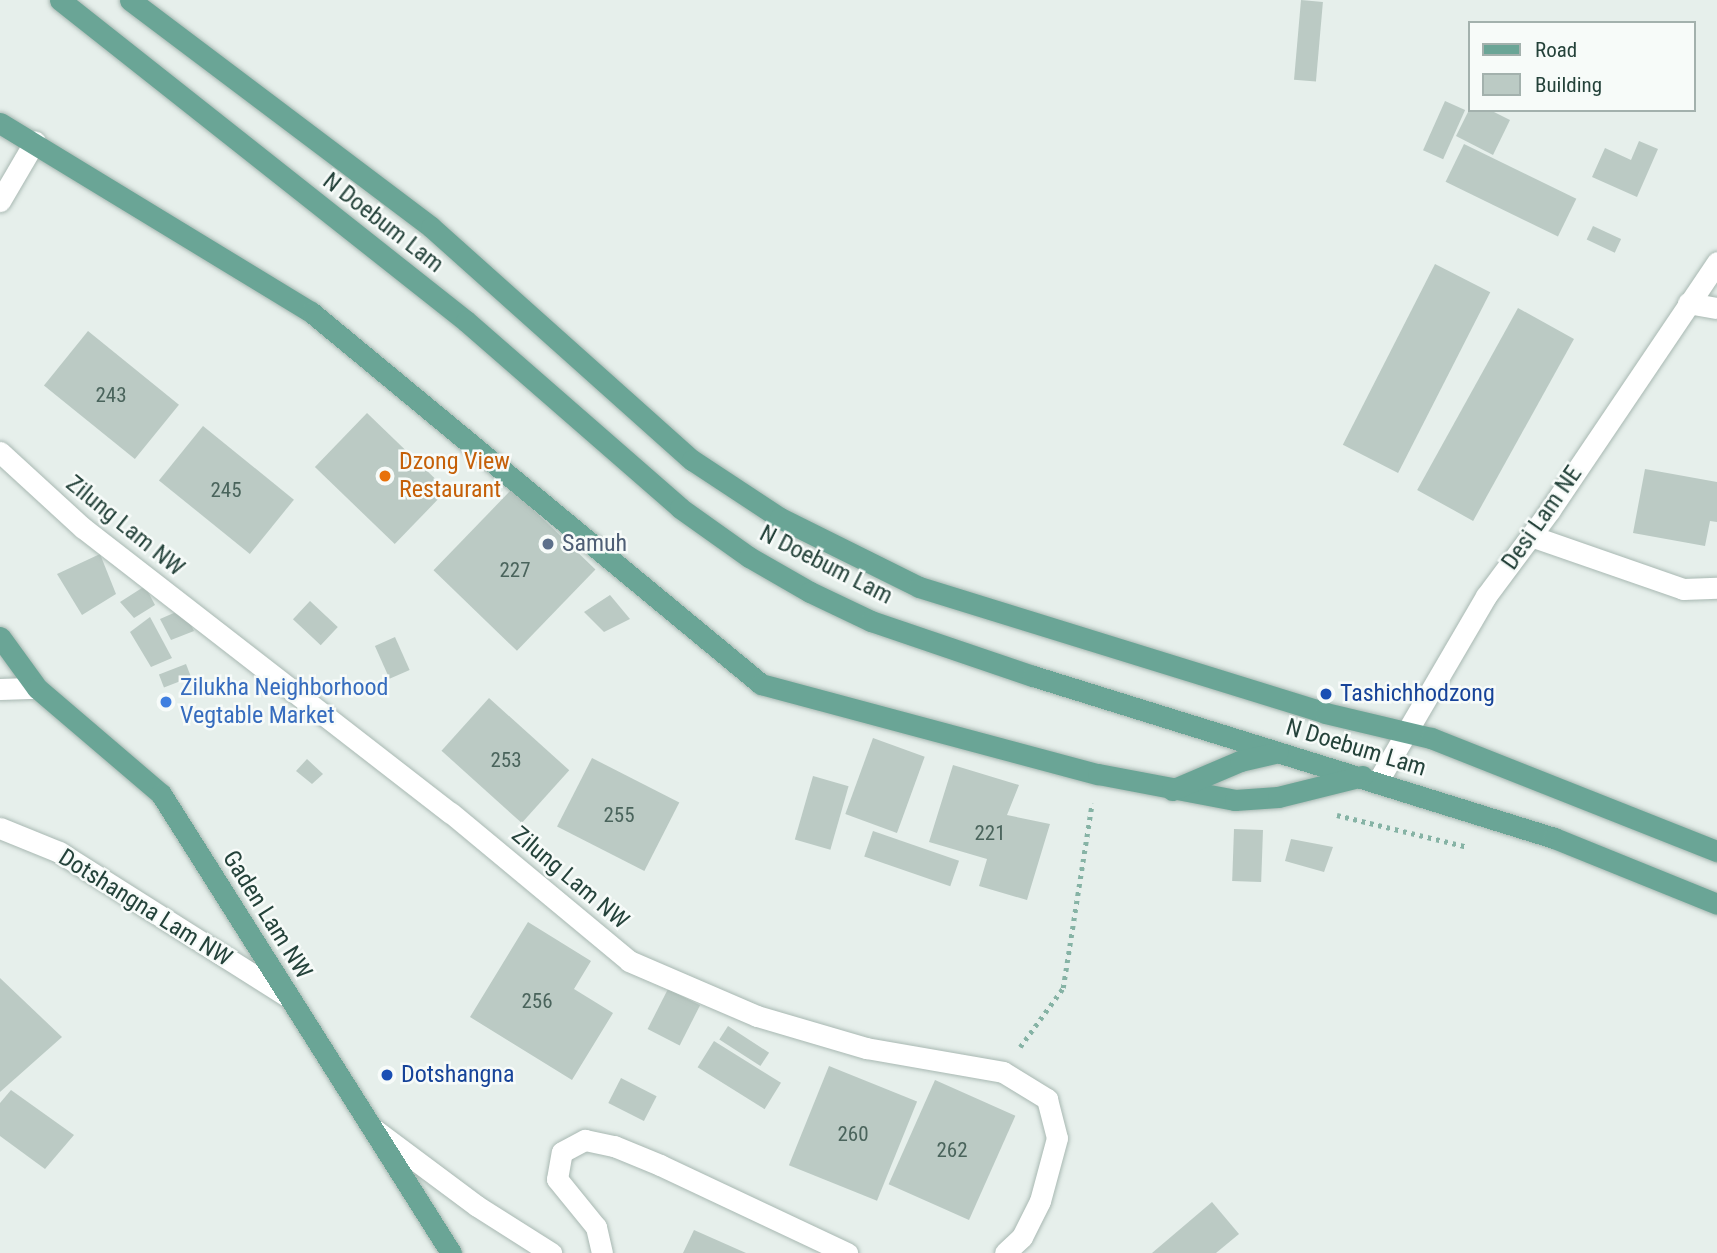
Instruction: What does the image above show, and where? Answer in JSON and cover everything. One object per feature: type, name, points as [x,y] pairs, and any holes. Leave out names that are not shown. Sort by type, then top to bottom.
[{"type":"main road","name":"N Doebum Lam","points":[[60,0],[466,321],[680,508],[749,557],[871,621],[1554,838],[1717,904]]},
{"type":"main road","name":"N Doebum Lam","points":[[130,0],[431,227],[692,460],[780,518],[919,587],[1325,713],[1408,730],[1717,851]]},
{"type":"main road","points":[[0,123],[35,141],[311,312],[761,684],[1098,774],[1235,800],[1278,797],[1371,778]]},
{"type":"main road","name":"Gaden Lam NW","points":[[0,637],[37,688],[161,794],[451,1253]]},
{"type":"main road","points":[[1172,790],[1240,761],[1278,752]]},
{"type":"street","points":[[0,201],[35,141]]},
{"type":"street","name":"Desi Lam NE","points":[[1371,778],[1408,730],[1486,596],[1531,536],[1717,262]]},
{"type":"street","points":[[1688,303],[1717,308]]},
{"type":"street","name":"Zilung Lam NW","points":[[0,452],[83,528],[451,813],[629,961],[757,1016],[866,1048],[1003,1072],[1047,1099],[1056,1139],[1040,1201],[1022,1237],[1005,1253]]},
{"type":"street","points":[[1531,536],[1683,589],[1717,588]]},
{"type":"street","points":[[0,689],[37,688]]},
{"type":"street","name":"Dotshangna Lam NW","points":[[0,828],[59,852],[287,996]]},
{"type":"street","points":[[375,1130],[477,1206],[551,1253]]},
{"type":"street","points":[[601,1253],[596,1227],[557,1179],[562,1152],[584,1140],[614,1146],[660,1165],[847,1253]]},
{"type":"path","points":[[1003,1072],[1063,988],[1098,774]]},
{"type":"path","points":[[1328,812],[1470,848]]},
{"type":"building","points":[[1301,0],[1323,2],[1316,82],[1294,80]]},
{"type":"building","points":[[1445,101],[1465,110],[1443,159],[1423,150]]},
{"type":"building","points":[[1468,112],[1494,112],[1510,120],[1493,155],[1456,136]]},
{"type":"building","points":[[1639,141],[1658,149],[1637,197],[1592,177],[1605,148],[1631,160]]},
{"type":"building","points":[[1464,144],[1576,199],[1558,237],[1446,182]]},
{"type":"building","points":[[1593,226],[1621,239],[1615,253],[1587,240]]},
{"type":"building","points":[[1435,264],[1490,292],[1398,473],[1343,445]]},
{"type":"building","points":[[1518,308],[1574,339],[1473,521],[1417,490]]},
{"type":"building","points":[[88,331],[179,405],[135,459],[44,385]]},
{"type":"building","points":[[367,413],[447,490],[395,544],[315,467]]},
{"type":"building","points":[[203,426],[294,500],[250,554],[159,480]]},
{"type":"building","points":[[1645,469],[1717,482],[1717,522],[1710,521],[1705,546],[1633,533]]},
{"type":"building","points":[[512,489],[595,570],[517,651],[434,570]]},
{"type":"building","points":[[100,554],[116,594],[82,615],[57,574]]},
{"type":"building","points":[[145,586],[155,605],[134,618],[120,602]]},
{"type":"building","points":[[610,595],[630,619],[604,632],[584,612]]},
{"type":"building","points":[[310,601],[338,627],[321,645],[293,619]]},
{"type":"building","points":[[183,609],[194,631],[171,640],[160,619]]},
{"type":"building","points":[[150,617],[172,658],[151,667],[130,632]]},
{"type":"building","points":[[395,637],[410,670],[390,679],[375,646]]},
{"type":"building","points":[[186,664],[191,677],[164,687],[159,674]]},
{"type":"building","points":[[489,698],[569,770],[522,823],[441,751]]},
{"type":"building","points":[[873,738],[925,757],[897,833],[845,814]]},
{"type":"building","points":[[592,758],[679,802],[644,871],[557,827]]},
{"type":"building","points":[[307,759],[323,774],[312,784],[296,771]]},
{"type":"building","points":[[953,765],[1019,785],[1007,815],[1050,824],[1027,900],[979,886],[987,859],[929,842]]},
{"type":"building","points":[[813,776],[849,786],[830,850],[795,839]]},
{"type":"building","points":[[1234,829],[1263,830],[1261,882],[1232,881]]},
{"type":"building","points":[[873,831],[959,861],[950,886],[864,857]]},
{"type":"building","points":[[1291,839],[1333,847],[1324,872],[1285,861]]},
{"type":"building","points":[[528,922],[591,961],[574,989],[613,1013],[572,1080],[470,1017]]},
{"type":"building","points":[[0,978],[62,1037],[0,1092]]},
{"type":"building","points":[[668,989],[700,1005],[680,1045],[648,1029]]},
{"type":"building","points":[[728,1026],[769,1053],[760,1066],[719,1039]]},
{"type":"building","points":[[714,1041],[781,1083],[765,1109],[698,1067]]},
{"type":"building","points":[[829,1066],[917,1102],[877,1201],[789,1165]]},
{"type":"building","points":[[621,1078],[657,1096],[644,1121],[608,1103]]},
{"type":"building","points":[[935,1080],[1015,1116],[969,1220],[889,1184]]},
{"type":"building","points":[[11,1090],[74,1135],[45,1169],[0,1136],[0,1103]]},
{"type":"building","points":[[1212,1202],[1239,1234],[1216,1253],[1152,1253]]},
{"type":"building","points":[[694,1230],[746,1253],[683,1253]]},
{"type":"place","name":"Dzong View Restaurant","points":[[385,476]]},
{"type":"place","name":"Samuh","points":[[548,544]]},
{"type":"place","name":"Tashichhodzong","points":[[1326,694]]},
{"type":"place","name":"Zilukha Neighborhood Vegtable Market","points":[[166,702]]},
{"type":"place","name":"Dotshangna","points":[[387,1075]]}]
